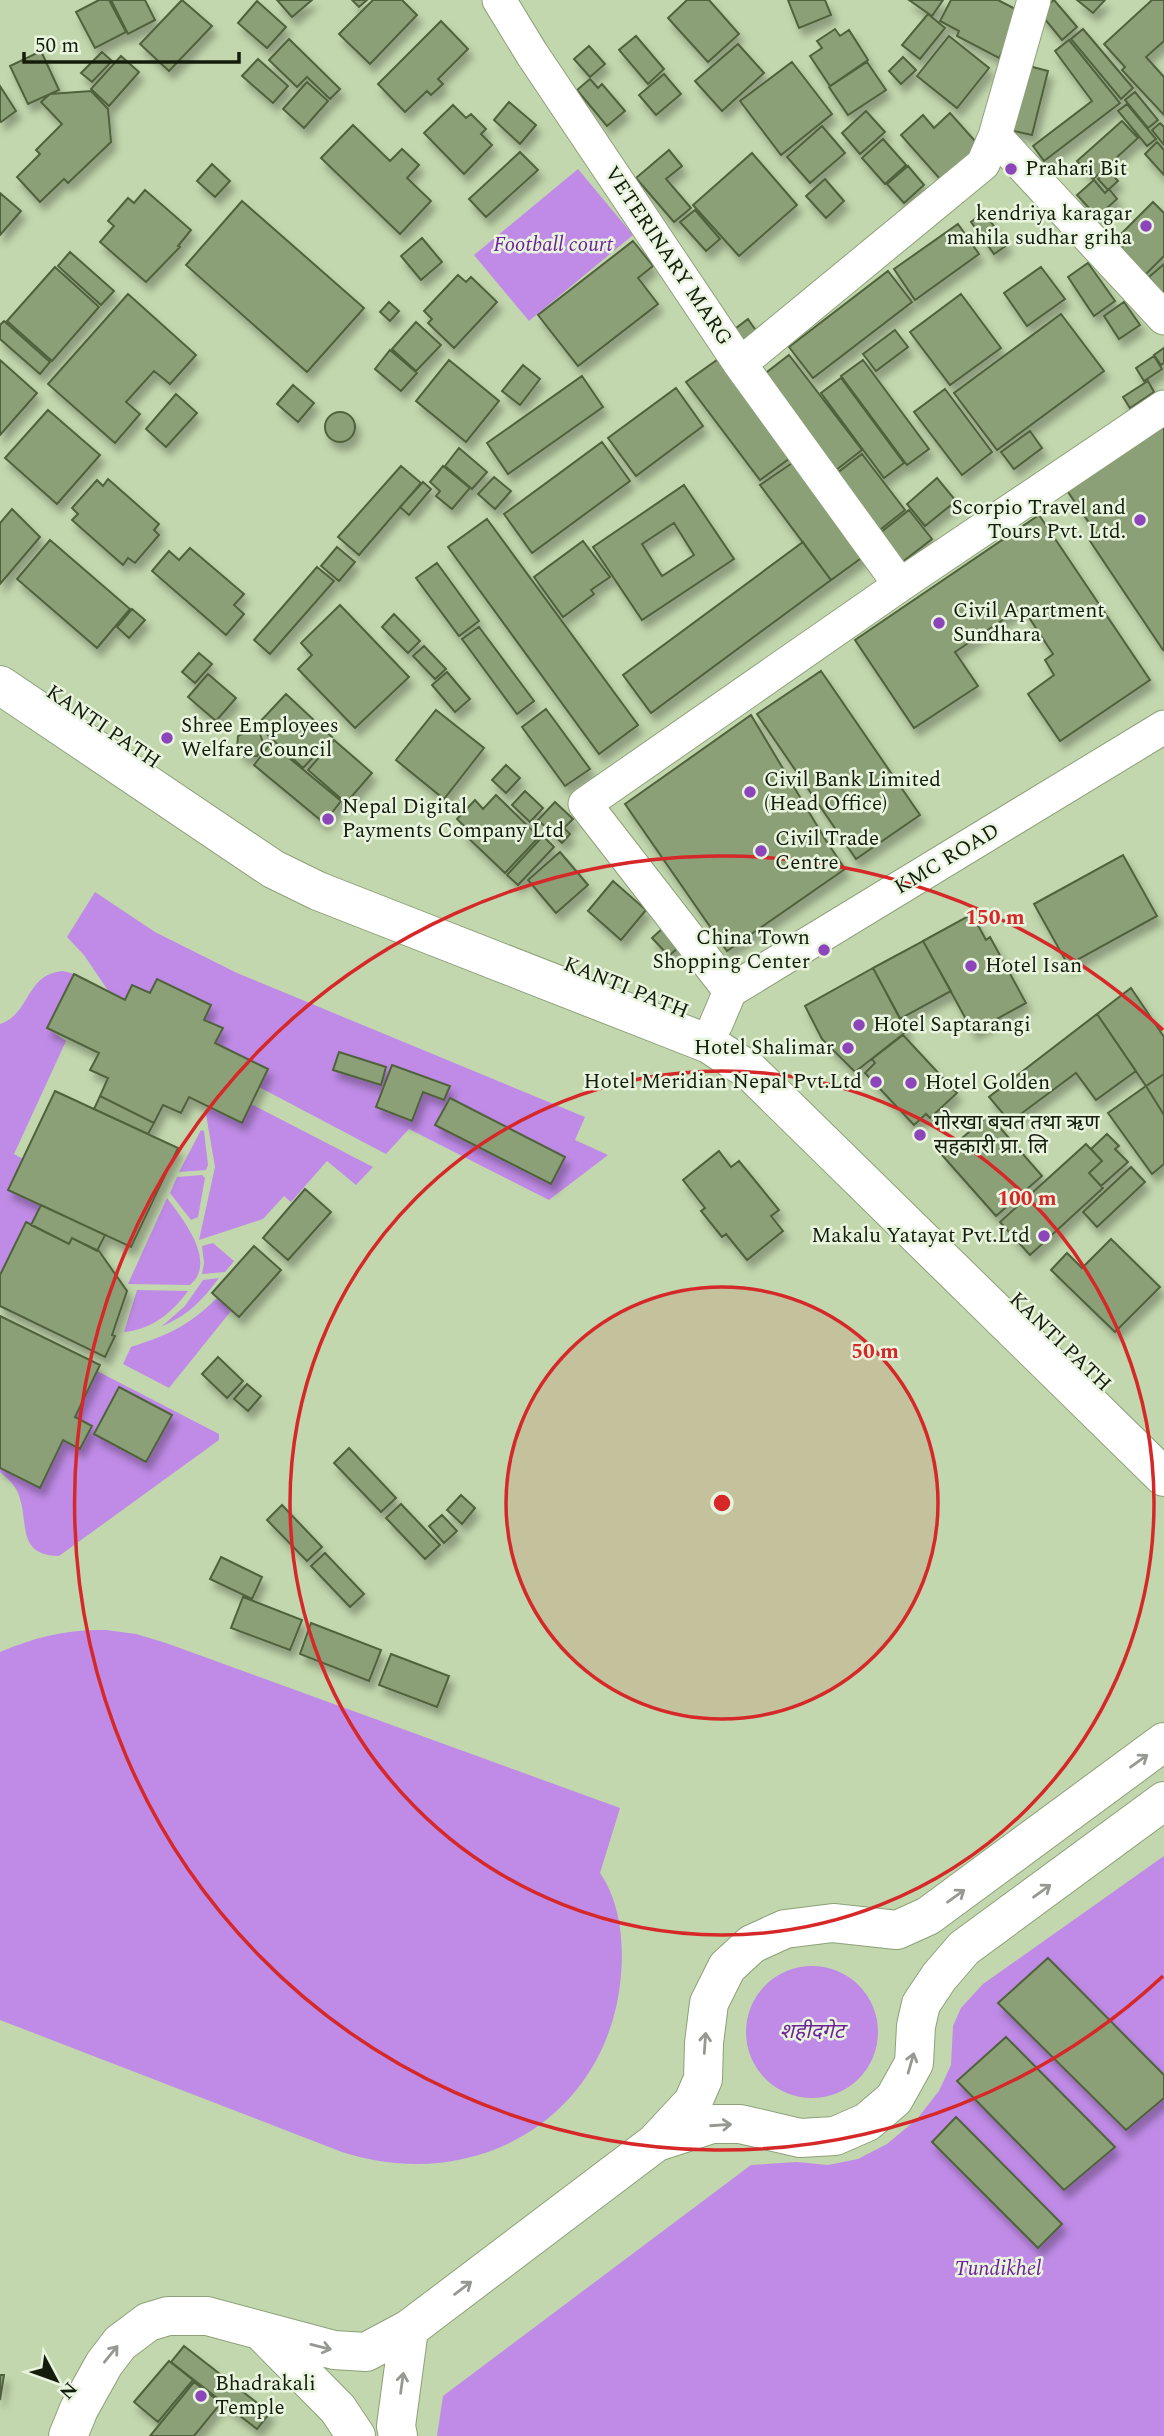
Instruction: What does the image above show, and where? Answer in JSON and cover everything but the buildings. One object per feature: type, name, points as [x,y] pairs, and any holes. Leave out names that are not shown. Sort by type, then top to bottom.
[{"type":"main road","name":"KANTI PATH","points":[[0,657],[292,854],[346,879],[572,967],[723,1008],[743,1037],[885,1170],[1164,1443]]},
{"type":"main road","points":[[0,685],[273,869],[331,896],[709,1044],[731,1057],[750,1071],[830,1148],[1164,1477]]},
{"type":"main road","points":[[68,2436],[79,2409],[104,2364],[120,2343],[148,2322],[168,2316],[207,2316],[334,2350],[366,2352],[409,2329],[655,2143],[693,2102],[703,2079],[709,2003],[727,1967],[752,1944],[785,1929],[833,1923],[897,1930],[928,1916],[1164,1742]]},
{"type":"main road","points":[[655,2143],[712,2124],[740,2124],[800,2138],[835,2136],[867,2122],[894,2099],[901,2087],[914,2063],[916,2026],[921,2004],[939,1977],[964,1948],[1164,1801]]},
{"type":"main road","points":[[398,2436],[396,2426],[409,2329]]},
{"type":"main road","points":[[264,2333],[338,2409],[356,2436]]},
{"type":"street","name":"VETERINARY MARG","points":[[499,0],[532,54],[740,364],[983,164],[995,136],[1034,0]]},
{"type":"street","points":[[995,136],[1164,318]]},
{"type":"street","points":[[740,364],[900,585]]},
{"type":"street","points":[[723,1008],[585,804],[900,585],[1164,407]]},
{"type":"street","name":"KMC ROAD","points":[[723,1008],[1164,727]]},
{"type":"green space","name":"Football court","points":[[578,169],[633,235],[529,321],[474,255]]},
{"type":"green space","points":[[95,892],[155,932],[237,973],[585,1117],[575,1140],[608,1155],[549,1200],[409,1129],[386,1154],[259,1087],[268,1069],[215,1043],[222,1029],[204,1020],[211,1005],[157,979],[150,993],[132,985],[125,1000],[109,992],[84,955],[67,937]]},
{"type":"green space","points":[[63,971],[74,974],[47,1028],[66,1041],[14,1154],[23,1159],[41,1205],[31,1225],[25,1223],[0,1275],[0,1024],[18,1012],[41,979]]},
{"type":"green space","points":[[251,1104],[373,1167],[356,1185],[327,1161],[291,1202],[284,1196],[263,1219],[199,1240],[215,1167],[206,1114],[210,1107],[242,1122]]},
{"type":"green space","points":[[201,1130],[204,1131],[208,1165],[206,1170],[179,1172]]},
{"type":"green space","points":[[202,1175],[205,1178],[198,1217],[191,1220],[170,1193],[177,1177]]},
{"type":"green space","points":[[167,1198],[195,1240],[199,1253],[198,1275],[190,1285],[128,1284]]},
{"type":"green space","points":[[213,1243],[234,1261],[225,1272],[202,1274],[202,1246]]},
{"type":"green space","points":[[219,1278],[193,1307],[161,1327],[185,1306],[203,1280]]},
{"type":"green space","points":[[137,1290],[188,1291],[160,1319],[143,1328],[124,1332]]},
{"type":"green space","points":[[217,1298],[231,1311],[169,1388],[123,1364],[131,1347],[177,1329]]},
{"type":"green space","points":[[97,1371],[219,1434],[219,1440],[59,1556],[45,1554],[30,1543],[18,1493],[0,1472],[0,1468],[40,1488],[63,1440],[80,1449],[92,1426],[75,1417]]},
{"type":"green space","points":[[106,1630],[136,1634],[166,1643],[620,1808],[600,1873],[612,1896],[619,1922],[621,1975],[611,2026],[591,2069],[562,2106],[526,2134],[485,2153],[440,2163],[391,2163],[342,2152],[0,2020],[0,1652],[52,1635]]},
{"type":"green space","name":"Tundikhel","points":[[1164,1856],[1164,2436],[437,2436],[443,2396],[751,2165],[797,2162],[828,2165],[858,2159],[887,2144],[917,2119],[939,2091],[951,2065],[953,2026],[961,2008],[983,1984]]},
{"type":"green space","name":"शहीदगेट","points":[[812,1966],[837,1971],[859,1985],[873,2007],[878,2032],[873,2057],[859,2079],[837,2093],[812,2098],[787,2093],[765,2079],[751,2057],[746,2032],[751,2007],[765,1985],[787,1971]]},
{"type":"place","name":"Prahari Bit","points":[[1011,169]]},
{"type":"place","name":"kendriya karagar mahila sudhar griha","points":[[1146,226]]},
{"type":"place","name":"Scorpio Travel and Tours Pvt. Ltd.","points":[[1140,520]]},
{"type":"place","name":"Civil Apartment Sundhara","points":[[939,623]]},
{"type":"place","name":"Shree Employees Welfare Council","points":[[167,738]]},
{"type":"place","name":"Civil Bank Limited (Head Office)","points":[[750,792]]},
{"type":"place","name":"Nepal Digital Payments Company Ltd","points":[[328,819]]},
{"type":"place","name":"Civil Trade Centre","points":[[761,851]]},
{"type":"place","name":"China Town Shopping Center","points":[[824,950]]},
{"type":"place","name":"Hotel Isan","points":[[971,966]]},
{"type":"place","name":"Hotel Saptarangi","points":[[859,1025]]},
{"type":"place","name":"Hotel Shalimar","points":[[848,1048]]},
{"type":"place","name":"Hotel Meridian Nepal Pvt.Ltd","points":[[876,1082]]},
{"type":"place","name":"Hotel Golden","points":[[911,1083]]},
{"type":"place","name":"गोरखा बचत तथा ऋण सहकारी प्रा. लि","points":[[920,1135]]},
{"type":"place","name":"Makalu Yatayat Pvt.Ltd","points":[[1044,1236]]},
{"type":"place","name":"Bhadrakali Temple","points":[[201,2396]]}]
